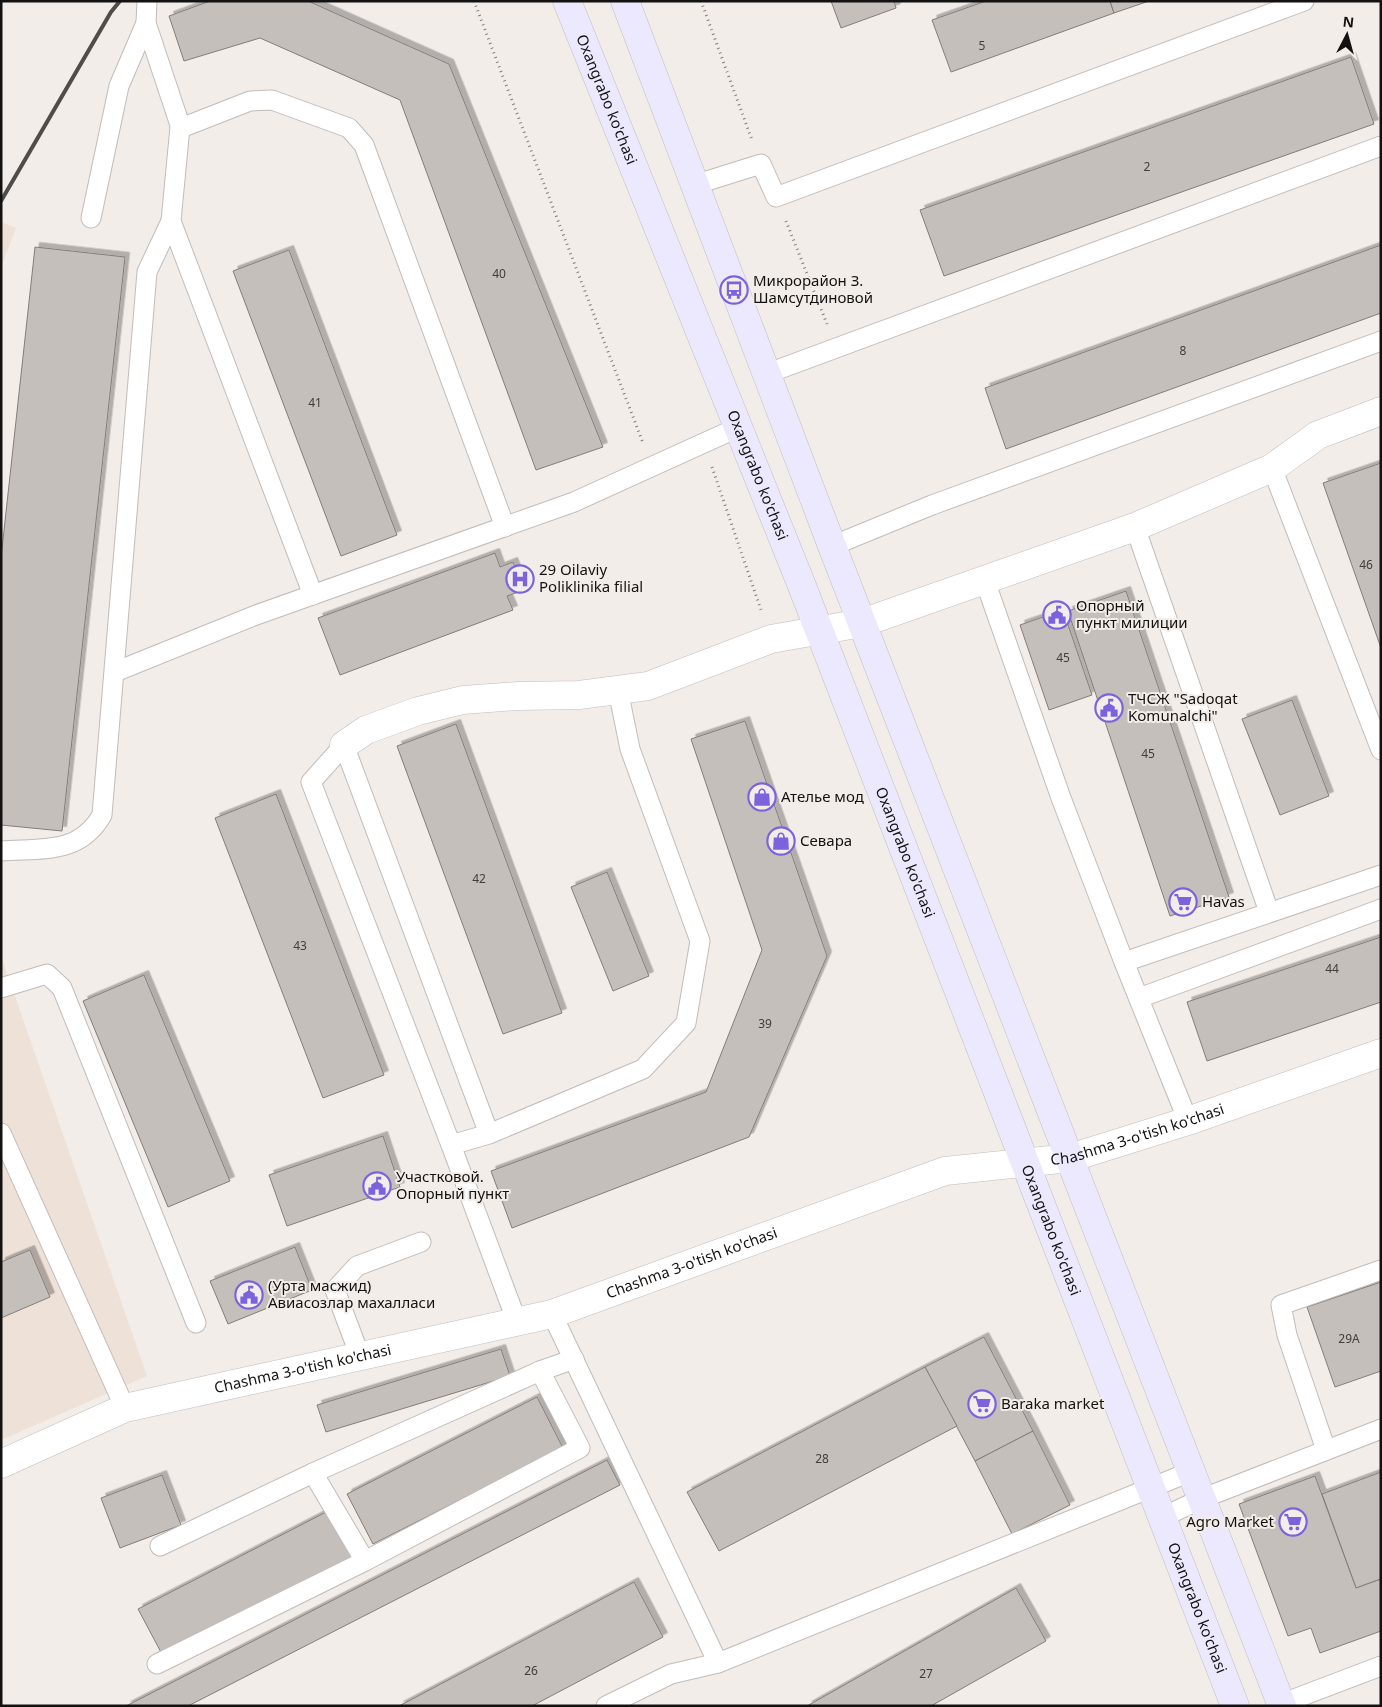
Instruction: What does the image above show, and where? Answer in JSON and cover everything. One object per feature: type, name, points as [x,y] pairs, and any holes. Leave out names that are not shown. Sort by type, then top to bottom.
[{"type":"main road","name":"Oxangrabo ko'chasi","points":[[567,1],[739,427],[1235,1706]]},
{"type":"main road","points":[[625,1],[832,546],[1282,1705]]},
{"type":"street","points":[[344,745],[366,730],[418,711],[463,700],[518,696],[579,695],[648,686],[771,639],[862,622],[1135,527],[1272,468],[1318,435],[1381,410]]},
{"type":"street","name":"Chashma 3-o'tish ko'chasi","points":[[1,1464],[125,1408],[552,1314],[945,1171],[1070,1158],[1188,1121],[1381,1053]]},
{"type":"lane","points":[[91,218],[119,86],[146,23],[147,1]]},
{"type":"lane","points":[[694,185],[761,164],[776,197],[1304,1]]},
{"type":"lane","points":[[1,851],[70,844],[87,836],[96,826],[102,815],[147,272],[170,221],[180,127],[146,23]]},
{"type":"lane","points":[[180,127],[250,101],[272,100],[349,128],[364,146],[505,527]]},
{"type":"lane","points":[[766,374],[1381,146]]},
{"type":"lane","points":[[170,221],[313,595]]},
{"type":"lane","points":[[832,546],[942,502],[1381,341]]},
{"type":"lane","points":[[115,672],[313,595],[574,502],[739,427]]},
{"type":"lane","points":[[1272,468],[1381,750]]},
{"type":"lane","points":[[1135,527],[1269,912]]},
{"type":"lane","points":[[984,578],[1061,798],[1188,1121]]},
{"type":"lane","points":[[450,1146],[489,1134],[643,1069],[686,1024],[700,941],[630,749],[618,690]]},
{"type":"lane","points":[[489,1134],[344,745],[311,782],[517,1322]]},
{"type":"lane","points":[[1124,962],[1381,875]]},
{"type":"lane","points":[[1139,998],[1381,909]]},
{"type":"lane","points":[[1,988],[47,974],[62,988],[196,1323]]},
{"type":"lane","points":[[1,1133],[125,1408]]},
{"type":"lane","points":[[360,1356],[335,1290],[357,1266],[421,1242]]},
{"type":"lane","points":[[1326,1450],[1287,1335],[1281,1305],[1381,1270]]},
{"type":"lane","points":[[552,1314],[718,1663]]},
{"type":"lane","points":[[160,1546],[313,1473],[540,1371],[574,1359]]},
{"type":"lane","points":[[157,1664],[365,1561],[580,1448],[540,1371]]},
{"type":"lane","points":[[1161,1518],[1201,1499],[1381,1429]]},
{"type":"lane","points":[[606,1706],[671,1674],[718,1663],[1150,1490],[1190,1472]]},
{"type":"lane","points":[[313,1473],[365,1561]]},
{"type":"lane","points":[[1282,1705],[1381,1666]]},
{"type":"path","points":[[474,1],[652,467]]},
{"type":"path","points":[[701,1],[761,164]]},
{"type":"path","points":[[776,197],[837,349]]},
{"type":"path","points":[[704,443],[771,639]]},
{"type":"shaded area","points":[[1,222],[16,228],[1,267]]},
{"type":"shaded area","points":[[1,956],[147,1376],[1,1440]]},
{"type":"building","points":[[210,1],[308,1],[449,64],[603,447],[536,470],[400,100],[260,38],[184,61],[169,16]]},
{"type":"building","points":[[831,1],[894,1],[896,8],[841,28]]},
{"type":"building","points":[[986,1],[1110,1],[1114,13],[951,72],[932,20]]},
{"type":"building","points":[[1110,1],[1149,1],[1114,13]]},
{"type":"building","points":[[1351,57],[1374,124],[944,276],[920,210]]},
{"type":"building","points":[[1381,245],[1381,313],[1006,449],[985,388]]},
{"type":"building","points":[[35,247],[125,257],[62,831],[1,825],[1,558]]},
{"type":"building","points":[[289,250],[397,535],[341,556],[233,271]]},
{"type":"building","points":[[1381,463],[1381,648],[1323,483]]},
{"type":"building","points":[[495,553],[500,567],[513,562],[524,590],[507,596],[513,610],[340,675],[318,618]]},
{"type":"building","points":[[1126,591],[1229,897],[1170,916],[1068,611]]},
{"type":"building","points":[[1063,610],[1092,695],[1049,710],[1020,625]]},
{"type":"building","points":[[1292,700],[1329,796],[1280,815],[1242,719]]},
{"type":"building","points":[[745,721],[827,956],[749,1137],[512,1228],[491,1171],[706,1092],[762,950],[691,739]]},
{"type":"building","points":[[456,724],[562,1013],[503,1034],[397,746]]},
{"type":"building","points":[[276,794],[384,1075],[323,1098],[215,818]]},
{"type":"building","points":[[607,872],[649,976],[613,991],[571,887]]},
{"type":"building","points":[[1381,937],[1381,1002],[1207,1061],[1187,1002]]},
{"type":"building","points":[[144,975],[230,1181],[168,1207],[83,1001]]},
{"type":"building","points":[[383,1136],[400,1187],[287,1226],[269,1175]]},
{"type":"building","points":[[295,1247],[312,1290],[228,1324],[210,1281]]},
{"type":"building","points":[[30,1250],[50,1297],[1,1318],[1,1262]]},
{"type":"building","points":[[1381,1282],[1381,1371],[1335,1387],[1307,1307]]},
{"type":"building","points":[[984,1337],[1033,1431],[975,1461],[925,1367]]},
{"type":"building","points":[[501,1349],[510,1376],[326,1432],[317,1405]]},
{"type":"building","points":[[925,1367],[957,1426],[719,1551],[687,1492]]},
{"type":"building","points":[[537,1397],[563,1448],[373,1544],[347,1494]]},
{"type":"building","points":[[1033,1431],[1070,1505],[1012,1534],[975,1461]]},
{"type":"building","points":[[607,1460],[620,1485],[188,1706],[126,1706]]},
{"type":"building","points":[[1381,1472],[1381,1579],[1356,1588],[1322,1494]]},
{"type":"building","points":[[162,1475],[181,1525],[120,1548],[101,1498]]},
{"type":"building","points":[[1315,1476],[1356,1588],[1381,1579],[1381,1631],[1320,1653],[1311,1628],[1288,1636],[1239,1504]]},
{"type":"building","points":[[328,1511],[352,1557],[163,1656],[138,1609]]},
{"type":"building","points":[[634,1582],[663,1637],[532,1706],[399,1706]]},
{"type":"building","points":[[1016,1588],[1046,1641],[931,1706],[807,1706]]},
{"type":"railway","points":[[1,201],[111,12],[120,1]]},
{"type":"place","name":"Микрорайон З. Шамсутдиновой","points":[[734,290]]},
{"type":"place","name":"29 Oilaviy Poliklinika filial","points":[[520,579]]},
{"type":"place","name":"Опорный пункт милиции","points":[[1057,615]]},
{"type":"place","name":"ТЧСЖ \"Sadoqat Komunalchi\"","points":[[1109,708]]},
{"type":"place","name":"Ателье мод","points":[[762,797]]},
{"type":"place","name":"Севара","points":[[781,841]]},
{"type":"place","name":"Havas","points":[[1183,902]]},
{"type":"place","name":"Участковой. Опорный пункт","points":[[377,1186]]},
{"type":"place","name":"(Урта масжид) Авиасозлар махалласи","points":[[249,1295]]},
{"type":"place","name":"Baraka market","points":[[982,1404]]},
{"type":"place","name":"Agro Market","points":[[1293,1522]]}]
